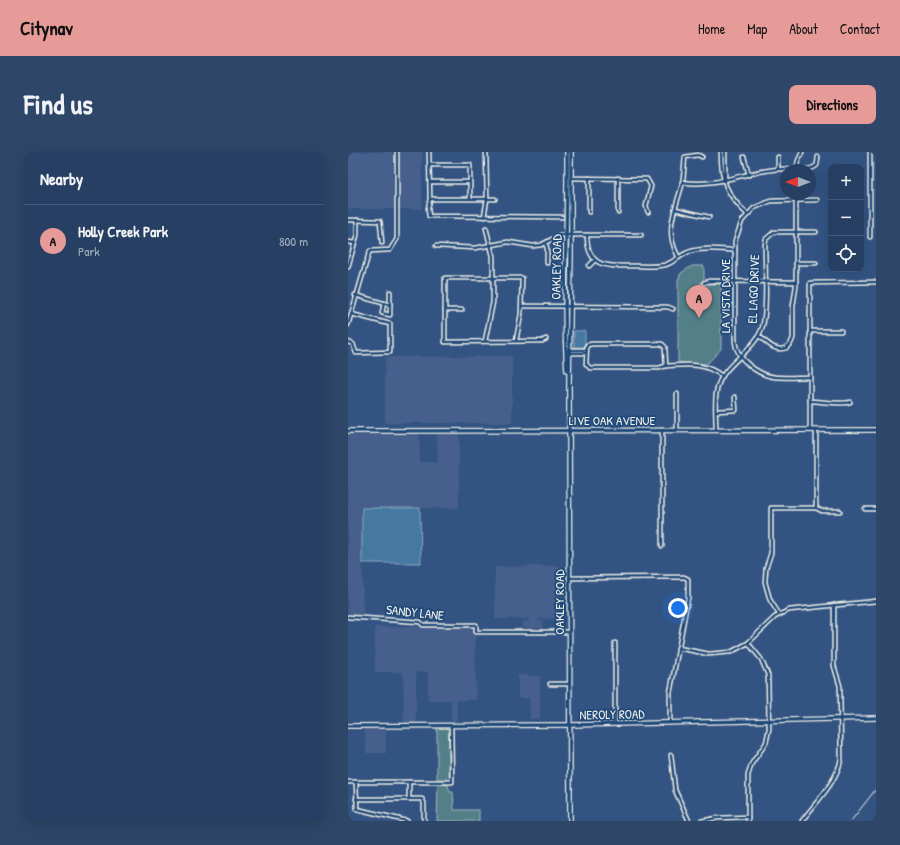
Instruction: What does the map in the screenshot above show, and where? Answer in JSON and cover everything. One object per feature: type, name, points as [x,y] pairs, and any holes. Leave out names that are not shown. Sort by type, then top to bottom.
[{"type":"street","points":[[348,325],[355,296],[370,251],[390,250],[397,239],[397,152]]},
{"type":"street","points":[[430,152],[430,199],[428,209],[431,217],[562,216]]},
{"type":"street","points":[[484,217],[487,199],[486,152]]},
{"type":"street","name":"OAKLEY ROAD","points":[[567,152],[569,235]]},
{"type":"street","name":"OAKLEY ROAD","points":[[570,821],[569,383],[567,306],[571,152]]},
{"type":"street","points":[[721,152],[721,171],[732,199],[747,214]]},
{"type":"street","points":[[725,152],[725,181]]},
{"type":"street","points":[[797,164],[802,152]]},
{"type":"street","points":[[870,152],[870,237]]},
{"type":"street","points":[[678,256],[671,240],[672,222],[682,182],[685,157],[698,155],[702,157]]},
{"type":"street","points":[[744,157],[749,175]]},
{"type":"street","points":[[816,166],[818,157]]},
{"type":"street","points":[[682,182],[725,181],[778,169],[778,158]]},
{"type":"street","points":[[430,165],[470,165],[470,199]]},
{"type":"street","points":[[571,178],[643,178],[649,180],[651,186],[646,206],[648,212]]},
{"type":"street","points":[[589,178],[589,212]]},
{"type":"street","points":[[618,178],[618,212]]},
{"type":"street","points":[[430,182],[470,182]]},
{"type":"street","points":[[430,199],[495,198]]},
{"type":"street","points":[[759,336],[773,347],[779,349],[786,348],[791,343],[796,282],[796,200]]},
{"type":"street","name":"LA VISTA DRIVE","points":[[740,356],[736,349],[735,342],[735,250],[737,231],[747,214],[765,202],[796,200]]},
{"type":"street","points":[[675,208],[709,217]]},
{"type":"street","points":[[348,220],[380,221],[382,243]]},
{"type":"street","points":[[348,267],[355,243],[357,220]]},
{"type":"street","points":[[485,341],[492,312],[493,278],[493,256],[486,228]]},
{"type":"street","name":"EL LAGO DRIVE","points":[[716,429],[717,389],[722,376],[759,336],[765,318],[766,239],[774,232],[816,232]]},
{"type":"street","points":[[588,235],[589,251],[595,260],[608,266],[659,266],[668,264],[678,256],[696,250],[735,250]]},
{"type":"street","points":[[436,246],[475,248],[508,242],[533,246],[545,243],[557,236],[641,235]]},
{"type":"street","points":[[348,242],[355,243]]},
{"type":"street","points":[[545,243],[547,248],[547,263]]},
{"type":"street","points":[[589,266],[595,260]]},
{"type":"street","points":[[796,263],[816,263]]},
{"type":"street","points":[[516,341],[522,306],[522,278],[444,278],[444,342],[542,341],[546,339]]},
{"type":"street","points":[[810,429],[810,283],[842,281],[876,282]]},
{"type":"street","points":[[704,283],[796,282]]},
{"type":"street","points":[[384,304],[382,313],[390,315],[390,292]]},
{"type":"street","points":[[355,296],[390,305]]},
{"type":"street","points":[[522,306],[668,307],[673,309]]},
{"type":"street","points":[[445,310],[462,310]]},
{"type":"street","points":[[348,342],[353,344],[356,353],[390,352],[390,324],[351,314]]},
{"type":"street","points":[[810,331],[841,331]]},
{"type":"street","points":[[666,366],[665,347],[662,344],[592,344],[587,346],[586,364],[590,368],[659,368],[677,364],[704,366],[722,376]]},
{"type":"street","points":[[568,351],[586,352]]},
{"type":"street","points":[[740,356],[755,370],[765,375],[775,377],[810,377]]},
{"type":"street","points":[[677,394],[677,429]]},
{"type":"street","points":[[716,411],[736,410],[735,397]]},
{"type":"street","points":[[810,400],[830,401],[842,404],[850,402]]},
{"type":"street","points":[[662,429],[662,546]]},
{"type":"street","points":[[816,429],[816,508]]},
{"type":"street","name":"LIVE OAK AVENUE","points":[[348,430],[876,430]]},
{"type":"street","points":[[779,614],[770,600],[765,582],[766,568],[771,553],[771,508],[816,508],[822,511],[840,511]]},
{"type":"street","points":[[865,509],[876,509]]},
{"type":"street","points":[[569,578],[685,578],[688,581],[688,598],[670,693],[670,723]]},
{"type":"street","points":[[678,648],[709,654],[722,654],[738,650],[748,643],[779,614],[795,609],[876,601]]},
{"type":"street","points":[[802,821],[833,779],[839,769],[841,759],[840,686],[834,666],[834,605]]},
{"type":"street","name":"SANDY LANE","points":[[348,617],[371,617],[420,622],[423,625],[476,625],[476,632],[569,632]]},
{"type":"street","points":[[701,821],[717,818],[748,819],[748,775],[752,763],[766,743],[769,720],[768,675],[761,659],[748,643]]},
{"type":"street","points":[[615,644],[615,724]]},
{"type":"street","points":[[550,684],[569,684]]},
{"type":"street","name":"NEROLY ROAD","points":[[348,726],[570,725],[876,718]]},
{"type":"street","points":[[348,782],[452,782],[451,726]]},
{"type":"street","points":[[670,755],[675,790],[689,821]]},
{"type":"street","points":[[356,782],[356,807],[358,810],[407,821]]},
{"type":"street","points":[[410,782],[410,799]]},
{"type":"street","points":[[356,799],[424,800],[424,821]]},
{"type":"shaded area","points":[[348,152],[393,152],[394,209],[348,209]]},
{"type":"shaded area","points":[[399,152],[422,152],[422,209],[399,209]]},
{"type":"shaded area","points":[[574,331],[585,331],[584,347],[574,347]]},
{"type":"shaded area","points":[[512,356],[512,423],[385,423],[385,357]]},
{"type":"shaded area","points":[[459,432],[459,508],[362,508],[363,616],[348,616],[348,433],[419,433],[420,462],[438,462],[437,433]]},
{"type":"shaded area","points":[[362,508],[420,508],[421,563],[362,563]]},
{"type":"shaded area","points":[[560,566],[560,618],[539,619],[539,621],[543,621],[543,628],[537,628],[537,630],[532,630],[532,628],[523,628],[523,621],[529,621],[529,619],[495,619],[495,567]]},
{"type":"shaded area","points":[[475,626],[476,700],[457,700],[457,721],[451,721],[451,700],[428,700],[428,672],[416,672],[416,723],[404,723],[403,672],[375,672],[375,627]]},
{"type":"shaded area","points":[[518,675],[540,676],[540,719],[530,719],[529,698],[518,698]]},
{"type":"shaded area","points":[[365,729],[386,729],[386,753],[366,753]]},
{"type":"green space","points":[[692,266],[704,266],[704,279],[700,283],[702,287],[706,288],[710,284],[721,284],[721,349],[707,364],[678,362],[678,280],[681,273]]},
{"type":"green space","points":[[437,728],[446,728],[449,731],[449,776],[446,779],[437,779]]},
{"type":"green space","points":[[438,784],[448,785],[450,792],[453,792],[454,810],[479,810],[479,821],[437,821]]},
{"type":"railway","points":[[851,821],[876,789]]},
{"type":"place","name":"Holly Creek Park","points":[[699,318]]}]
